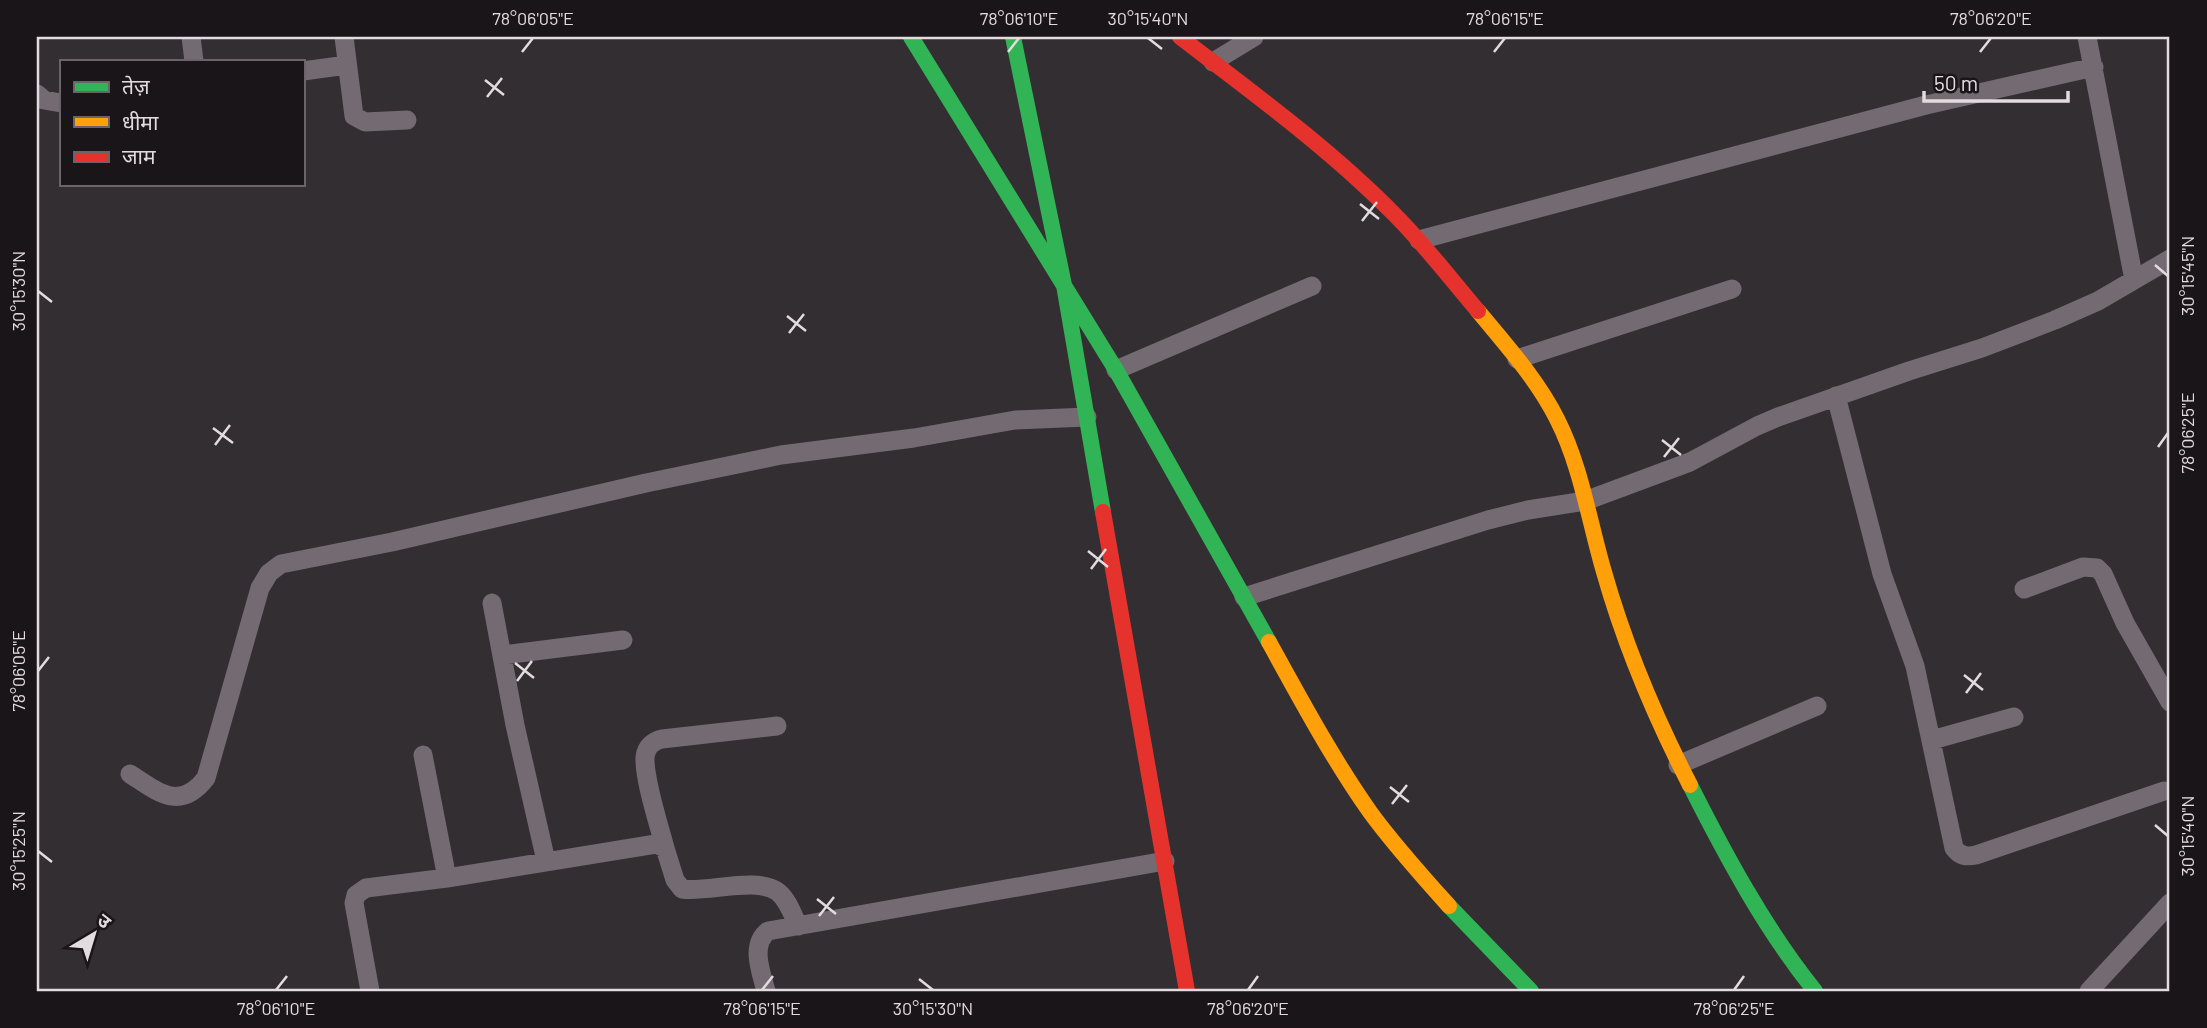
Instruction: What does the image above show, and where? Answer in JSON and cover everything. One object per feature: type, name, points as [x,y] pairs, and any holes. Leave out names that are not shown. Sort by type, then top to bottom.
[{"type":"street","points":[[191,37],[194,60]]},
{"type":"street","points":[[344,37],[354,116],[365,122],[407,120]]},
{"type":"street","points":[[911,37],[1116,370],[1319,732],[1376,820],[1417,870],[1531,991]]},
{"type":"street","points":[[1013,37],[1064,285],[1187,991]]},
{"type":"street","points":[[1180,37],[1381,201],[1419,240],[1517,359],[1557,419],[1585,501],[1609,592],[1648,701],[1699,807],[1773,934],[1815,991]]},
{"type":"street","points":[[1213,62],[1254,37]]},
{"type":"street","points":[[2087,37],[2134,280]]},
{"type":"street","points":[[304,71],[347,65]]},
{"type":"street","points":[[1419,240],[1926,105],[2094,67]]},
{"type":"street","points":[[37,94],[44,100],[60,103]]},
{"type":"street","points":[[1244,597],[1488,520],[1528,510],[1585,501],[1690,462],[1757,426],[2043,325],[2098,301],[2170,259]]},
{"type":"street","points":[[1116,370],[1312,286]]},
{"type":"street","points":[[1517,359],[1732,289]]},
{"type":"street","points":[[1836,396],[1882,574],[1915,666],[1954,848],[1959,854],[1967,856],[2164,791]]},
{"type":"street","points":[[130,774],[161,794],[173,797],[184,797],[196,791],[206,778],[260,588],[269,573],[281,564],[392,542],[646,483],[781,455],[914,438],[1015,420],[1087,417]]},
{"type":"street","points":[[2024,589],[2083,567],[2097,568],[2103,574],[2125,623],[2170,702]]},
{"type":"street","points":[[492,603],[546,861]]},
{"type":"street","points":[[503,655],[623,640]]},
{"type":"street","points":[[1678,765],[1817,706]]},
{"type":"street","points":[[1932,740],[2014,717]]},
{"type":"street","points":[[777,726],[654,741],[645,756],[651,795],[665,848],[675,880],[682,889],[746,886],[772,889],[784,899],[798,926]]},
{"type":"street","points":[[423,755],[447,878]]},
{"type":"street","points":[[370,991],[354,903],[356,895],[366,888],[447,878],[656,844],[665,848]]},
{"type":"street","points":[[766,991],[757,947],[761,937],[768,932],[1165,861]]},
{"type":"street","points":[[2089,991],[2170,903]]},
{"type":"traffic: fast","points":[[911,37],[1116,370],[1269,642]]},
{"type":"traffic: fast","points":[[1013,37],[1064,285],[1103,512]]},
{"type":"traffic: fast","points":[[1690,785],[1763,917],[1815,991]]},
{"type":"traffic: fast","points":[[1449,906],[1531,991]]},
{"type":"traffic: slow","points":[[1478,311],[1531,376],[1557,419],[1578,475],[1621,627],[1653,707],[1690,785]]},
{"type":"traffic: slow","points":[[1269,642],[1317,729],[1356,792],[1418,872],[1449,906]]},
{"type":"traffic: jam","points":[[1180,37],[1343,166],[1416,237],[1478,311]]},
{"type":"traffic: jam","points":[[1103,512],[1187,991]]}]
